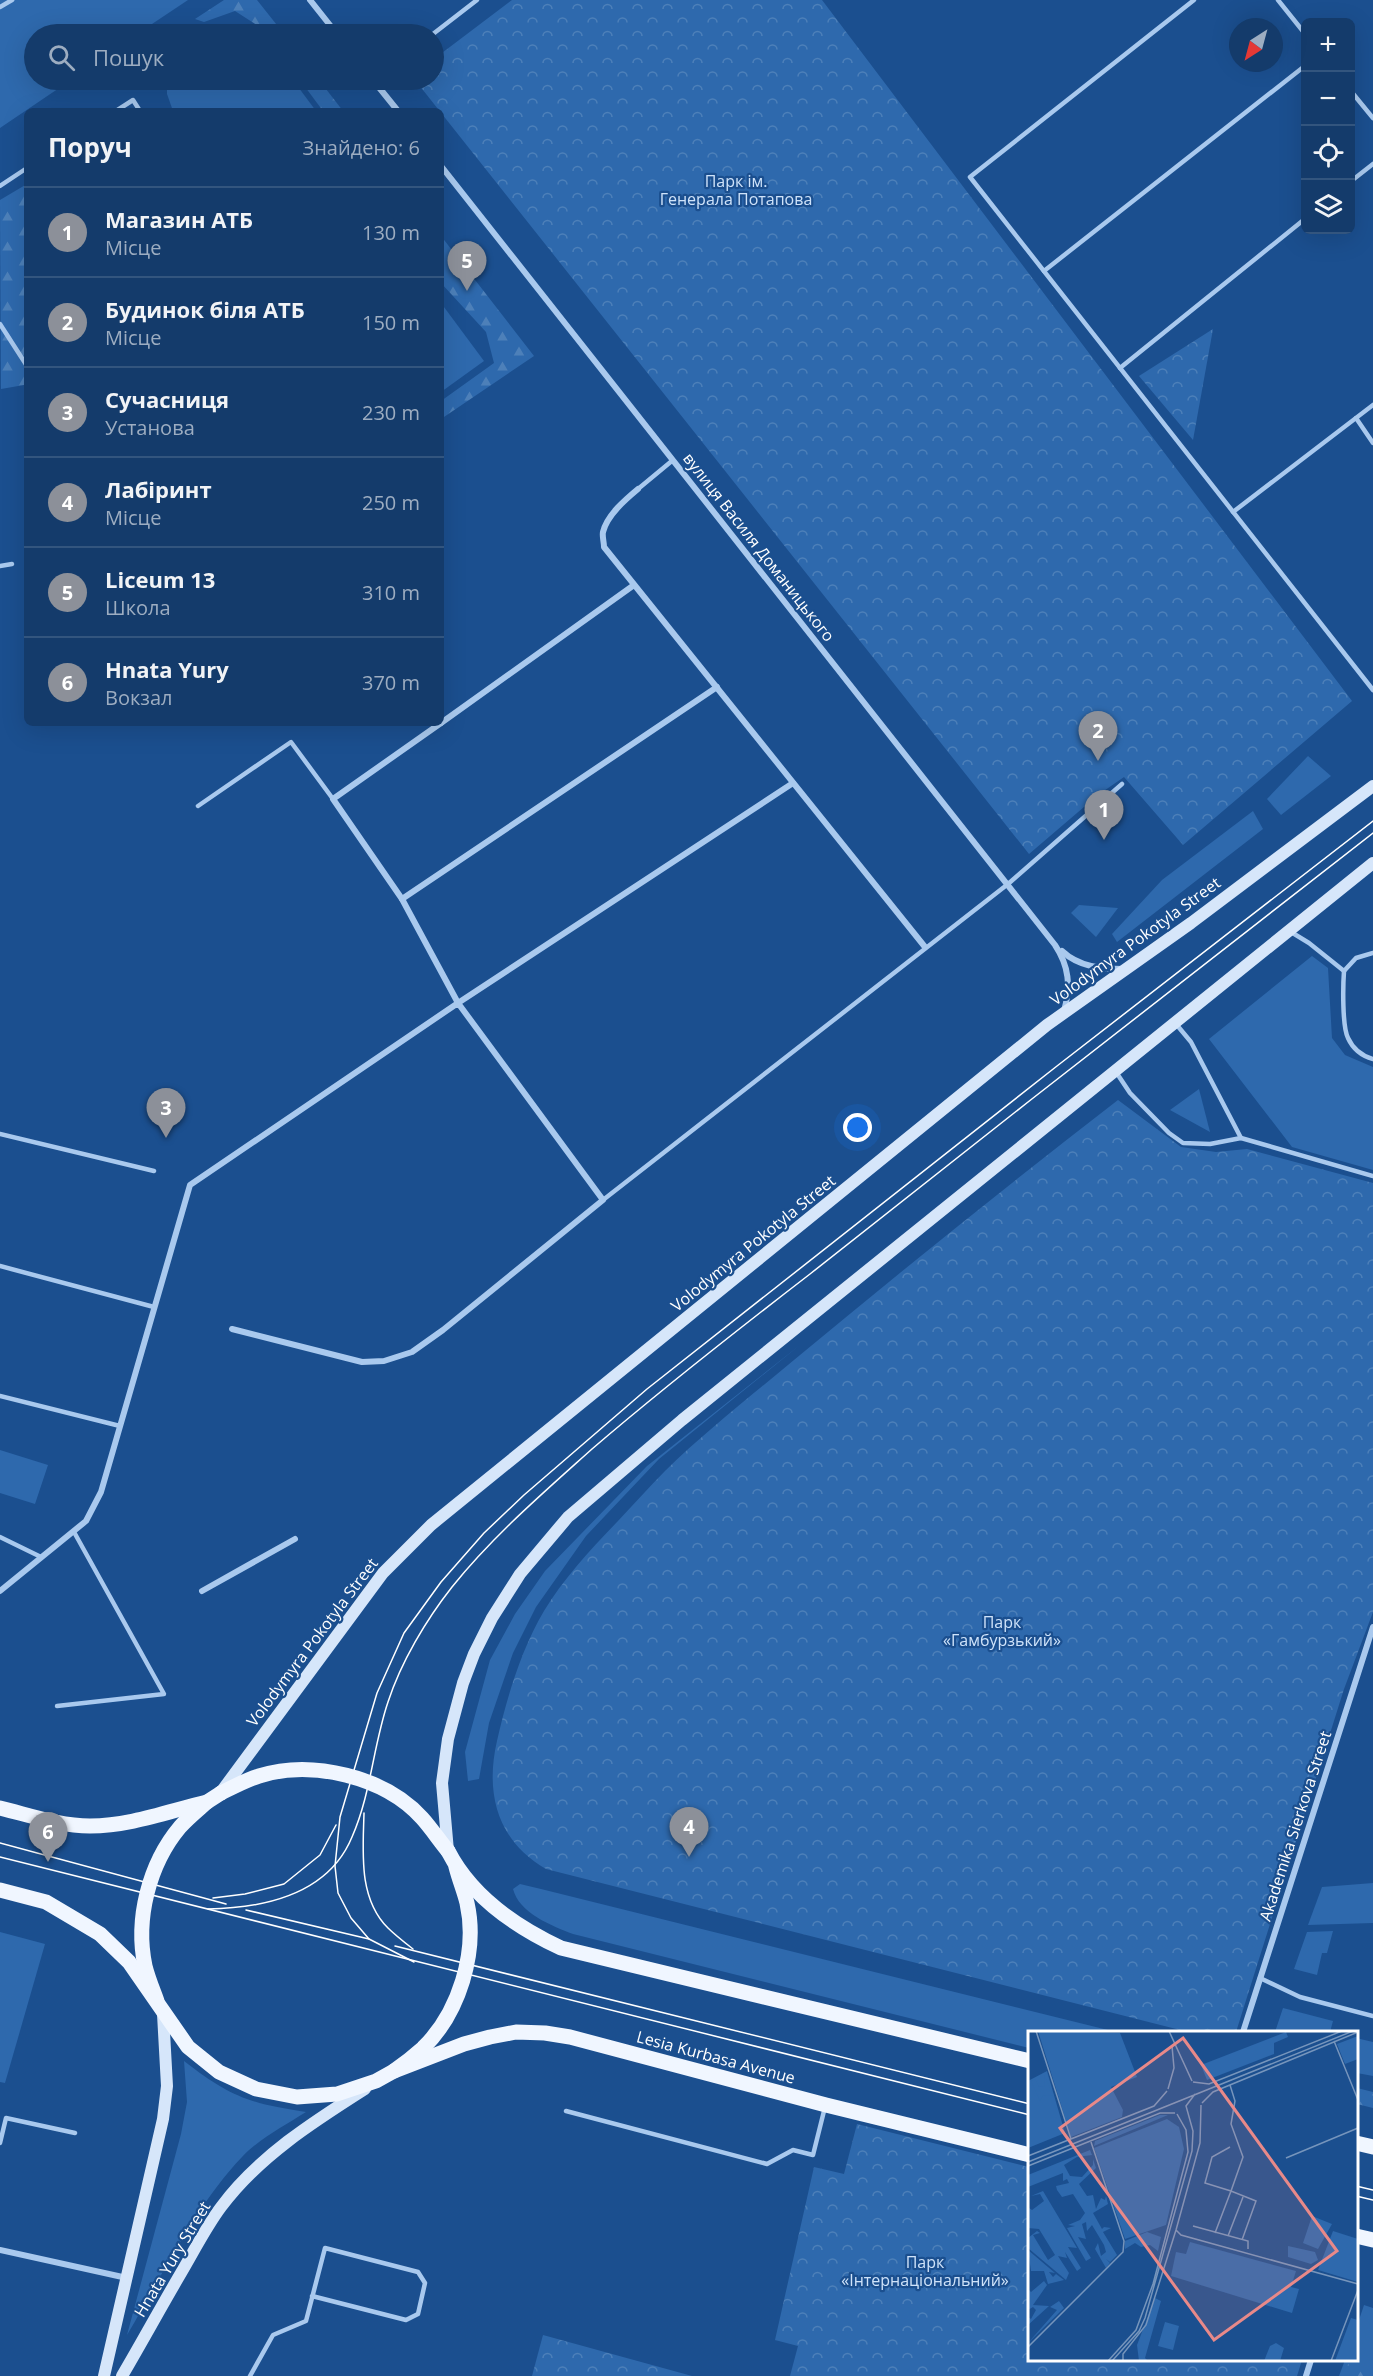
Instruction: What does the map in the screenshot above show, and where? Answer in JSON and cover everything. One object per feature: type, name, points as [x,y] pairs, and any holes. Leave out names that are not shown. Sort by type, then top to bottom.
[{"type":"main road","points":[[0,1890],[46,1902],[100,1934],[129,1962],[160,2008],[188,2047],[219,2072],[256,2090],[297,2097],[327,2095],[376,2081],[394,2072],[424,2047],[447,2016],[463,1981],[470,1943],[467,1904],[456,1867],[448,1851],[421,1817],[395,1797],[387,1791],[346,1774],[303,1769],[260,1776],[221,1793],[207,1802],[180,1827],[160,1858],[147,1893],[142,1929],[145,1966],[160,2008]]},
{"type":"main road","points":[[0,1808],[68,1824],[89,1826],[111,1825],[207,1802]]},
{"type":"main road","points":[[456,1867],[512,1921],[561,1948],[1028,2061]]},
{"type":"main road","name":"Lesia Kurbasa Avenue","points":[[394,2072],[464,2044],[490,2037],[516,2032],[545,2033],[570,2037],[826,2105],[1028,2155]]},
{"type":"main road","points":[[1358,2142],[1373,2138]]},
{"type":"main road","points":[[1358,2143],[1373,2147]]},
{"type":"main road","points":[[1358,2236],[1373,2240]]},
{"type":"street","points":[[310,0],[329,24]]},
{"type":"street","points":[[382,90],[396,108]]},
{"type":"street","name":"вулиця Василя Доманицького","points":[[444,170],[1055,945],[1063,956],[1067,969],[1068,995],[1064,1012]]},
{"type":"street","points":[[638,489],[611,517],[603,531],[604,547],[925,947]]},
{"type":"street","points":[[444,721],[634,585]]},
{"type":"street","points":[[402,899],[717,687]]},
{"type":"street","points":[[232,1329],[362,1362],[384,1361],[412,1352],[443,1330],[603,1200],[458,1004],[402,899],[333,799],[437,726]]},
{"type":"street","points":[[0,1591],[86,1521],[101,1492],[190,1185],[458,1004],[793,783]]},
{"type":"street","name":"Volodymyra Pokotyla Street","points":[[221,1793],[383,1573],[431,1525],[1064,1012],[1191,923],[1373,786]]},
{"type":"street","points":[[448,1851],[442,1783],[448,1739],[463,1683],[492,1617],[520,1574],[568,1517],[681,1420],[1373,863]]},
{"type":"street","name":"вулиця Василя Доманицького","points":[[1055,945],[1066,955],[1079,962],[1104,969],[1125,969]]},
{"type":"street","points":[[202,1591],[295,1539]]},
{"type":"street","name":"Akademika Sierkova Street","points":[[1243,2031],[1373,1627]]},
{"type":"street","name":"Hnata Yury Street","points":[[104,2376],[163,2119],[167,2086],[160,2008]]},
{"type":"street","name":"Hnata Yury Street","points":[[122,2376],[204,2233],[222,2206],[243,2182],[307,2126],[376,2081]]},
{"type":"street","points":[[0,2250],[126,2278]]},
{"type":"street","points":[[1306,2376],[1311,2361]]},
{"type":"lane","points":[[0,7],[12,0]]},
{"type":"lane","points":[[444,26],[477,0]]},
{"type":"lane","points":[[1194,0],[970,177],[1373,690]]},
{"type":"lane","points":[[1278,0],[1301,30]]},
{"type":"lane","points":[[1044,271],[1301,68]]},
{"type":"lane","points":[[1355,96],[1373,118]]},
{"type":"lane","points":[[121,108],[133,100],[138,108]]},
{"type":"lane","points":[[1353,180],[1373,164]]},
{"type":"lane","points":[[0,186],[24,170]]},
{"type":"lane","points":[[1120,368],[1301,221]]},
{"type":"lane","points":[[0,324],[24,361]]},
{"type":"lane","points":[[1233,512],[1373,405]]},
{"type":"lane","points":[[1356,418],[1373,443]]},
{"type":"lane","points":[[638,489],[673,460]]},
{"type":"lane","points":[[0,566],[12,564]]},
{"type":"lane","points":[[198,806],[291,742],[333,799]]},
{"type":"lane","points":[[603,1200],[1008,884],[1122,784]]},
{"type":"lane","points":[[1288,931],[1309,943],[1344,970]]},
{"type":"lane","points":[[1373,953],[1356,958],[1344,970],[1343,990],[1347,1038],[1361,1056],[1373,1059]]},
{"type":"lane","points":[[1175,1023],[1191,1042],[1241,1138]]},
{"type":"lane","points":[[1116,1071],[1130,1093],[1169,1133],[1183,1143],[1210,1144],[1241,1138],[1373,1176]]},
{"type":"lane","points":[[0,1134],[154,1171]]},
{"type":"lane","points":[[0,1266],[154,1307]]},
{"type":"lane","points":[[0,1396],[120,1426]]},
{"type":"lane","points":[[57,1706],[164,1694],[74,1532]]},
{"type":"lane","points":[[0,1537],[41,1557]]},
{"type":"lane","points":[[1260,1978],[1300,1997],[1373,2016]]},
{"type":"lane","points":[[566,2111],[767,2164],[793,2150],[813,2156],[826,2105]]},
{"type":"lane","points":[[0,2144],[6,2118],[75,2133]]},
{"type":"lane","points":[[250,2376],[273,2335],[306,2321],[312,2296],[325,2248],[418,2272],[425,2283],[418,2314],[406,2320],[312,2296]]},
{"type":"green space","points":[[0,0],[188,0],[152,24],[24,24],[24,90],[56,90],[30,108],[24,108],[24,112],[0,128]]},
{"type":"green space","points":[[224,0],[257,0],[276,24],[255,24],[235,11],[204,22],[195,19]]},
{"type":"green space","name":"Парк ім. Генерала Потапова","points":[[512,0],[822,0],[1352,701],[1183,845],[1124,777],[1098,795],[1029,854],[444,117],[444,108],[437,108],[423,90],[444,90],[444,51]]},
{"type":"green space","points":[[167,90],[300,90],[314,108],[172,108]]},
{"type":"green space","points":[[307,90],[327,90],[341,108],[321,108]]},
{"type":"green space","points":[[24,186],[24,385],[1,389],[0,200]]},
{"type":"green space","points":[[444,240],[534,356],[444,417],[444,399],[494,363],[486,332],[444,286]]},
{"type":"green space","points":[[444,307],[484,361],[444,390]]},
{"type":"green space","points":[[1213,329],[1193,440],[1139,376]]},
{"type":"green space","points":[[1308,756],[1331,776],[1281,815],[1267,799]]},
{"type":"green space","points":[[1253,811],[1263,829],[1117,942],[1112,934],[1162,880]]},
{"type":"green space","points":[[1079,905],[1118,908],[1096,937],[1071,913]]},
{"type":"green space","points":[[1312,956],[1328,968],[1332,1038],[1345,1055],[1373,1067],[1373,1170],[1292,1147],[1209,1039]]},
{"type":"green space","points":[[1199,1089],[1210,1132],[1170,1110]]},
{"type":"green space","name":"Парк «Гамбурзький»","points":[[1118,1100],[1181,1147],[1216,1152],[1247,1149],[1373,1183],[1373,1612],[1344,1689],[1236,2031],[1184,2031],[546,1869],[529,1858],[516,1844],[506,1830],[494,1797],[494,1760],[497,1741],[516,1674],[544,1611],[569,1575],[659,1477],[712,1428],[914,1261]]},
{"type":"green space","points":[[800,1345],[659,1459],[586,1536],[536,1607],[513,1653],[489,1723],[479,1779],[468,1781],[465,1752],[490,1660],[515,1614],[545,1571],[647,1466]]},
{"type":"green space","points":[[0,1450],[48,1465],[35,1504],[0,1493]]},
{"type":"green space","points":[[1373,1883],[1373,1923],[1308,1925],[1322,1887]]},
{"type":"green space","points":[[520,1884],[1112,2031],[1028,2031],[1028,2048],[573,1934],[529,1912],[516,1897],[513,1889]]},
{"type":"green space","points":[[1333,1931],[1327,1953],[1322,1953],[1317,1975],[1294,1969],[1307,1932]]},
{"type":"green space","points":[[0,1932],[45,1944],[5,2083],[0,2082]]},
{"type":"green space","points":[[1283,2008],[1333,2021],[1330,2031],[1275,2031]]},
{"type":"green space","points":[[1358,2038],[1373,2042],[1373,2076],[1358,2073]]},
{"type":"green space","points":[[184,2061],[214,2083],[241,2097],[270,2106],[306,2112],[256,2144],[225,2176],[194,2219],[127,2335],[181,2134],[187,2102]]},
{"type":"green space","points":[[1358,2088],[1373,2092],[1373,2108],[1358,2104]]},
{"type":"green space","name":"Парк «Інтернаціональний»","points":[[857,2124],[1028,2167],[1028,2361],[1302,2361],[1297,2376],[790,2376],[798,2346],[775,2340],[814,2167],[844,2174]]},
{"type":"green space","points":[[1364,2305],[1373,2308],[1373,2376],[1339,2376],[1345,2361],[1358,2361],[1358,2323]]},
{"type":"green space","points":[[543,2335],[692,2376],[532,2376]]},
{"type":"green space","points":[[1350,2361],[1356,2361],[1365,2376],[1343,2376]]},
{"type":"tram line","points":[[414,1962],[369,1939],[351,1918],[338,1893],[335,1866],[340,1817],[377,1693],[404,1633],[441,1582],[484,1533],[524,1495],[647,1389],[1373,821]]},
{"type":"tram line","points":[[208,1909],[251,1905],[292,1894],[311,1885],[327,1873],[341,1857],[352,1837],[364,1804],[383,1719],[393,1687],[415,1642],[442,1600],[468,1568],[537,1499],[592,1449],[700,1360],[1373,833]]},
{"type":"tram line","points":[[364,1813],[364,1874],[371,1903],[388,1928],[413,1949]]},
{"type":"tram line","points":[[213,1898],[245,1894],[284,1884],[320,1855],[336,1825]]},
{"type":"tram line","points":[[0,1843],[226,1904]]},
{"type":"tram line","points":[[0,1857],[1028,2114]]},
{"type":"tram line","points":[[246,1910],[369,1939]]},
{"type":"tram line","points":[[395,1946],[1028,2104]]},
{"type":"tram line","points":[[1358,2186],[1373,2190]]},
{"type":"tram line","points":[[1358,2196],[1373,2200]]},
{"type":"place","name":"Liceum 13","points":[[467,291]]},
{"type":"place","name":"Будинок біля АТБ","points":[[1098,761]]},
{"type":"place","name":"Магазин АТБ","points":[[1104,840]]},
{"type":"place","name":"Сучасниця","points":[[166,1138]]},
{"type":"place","name":"Лабіринт","points":[[689,1857]]},
{"type":"place","name":"Hnata Yury","points":[[48,1862]]}]
